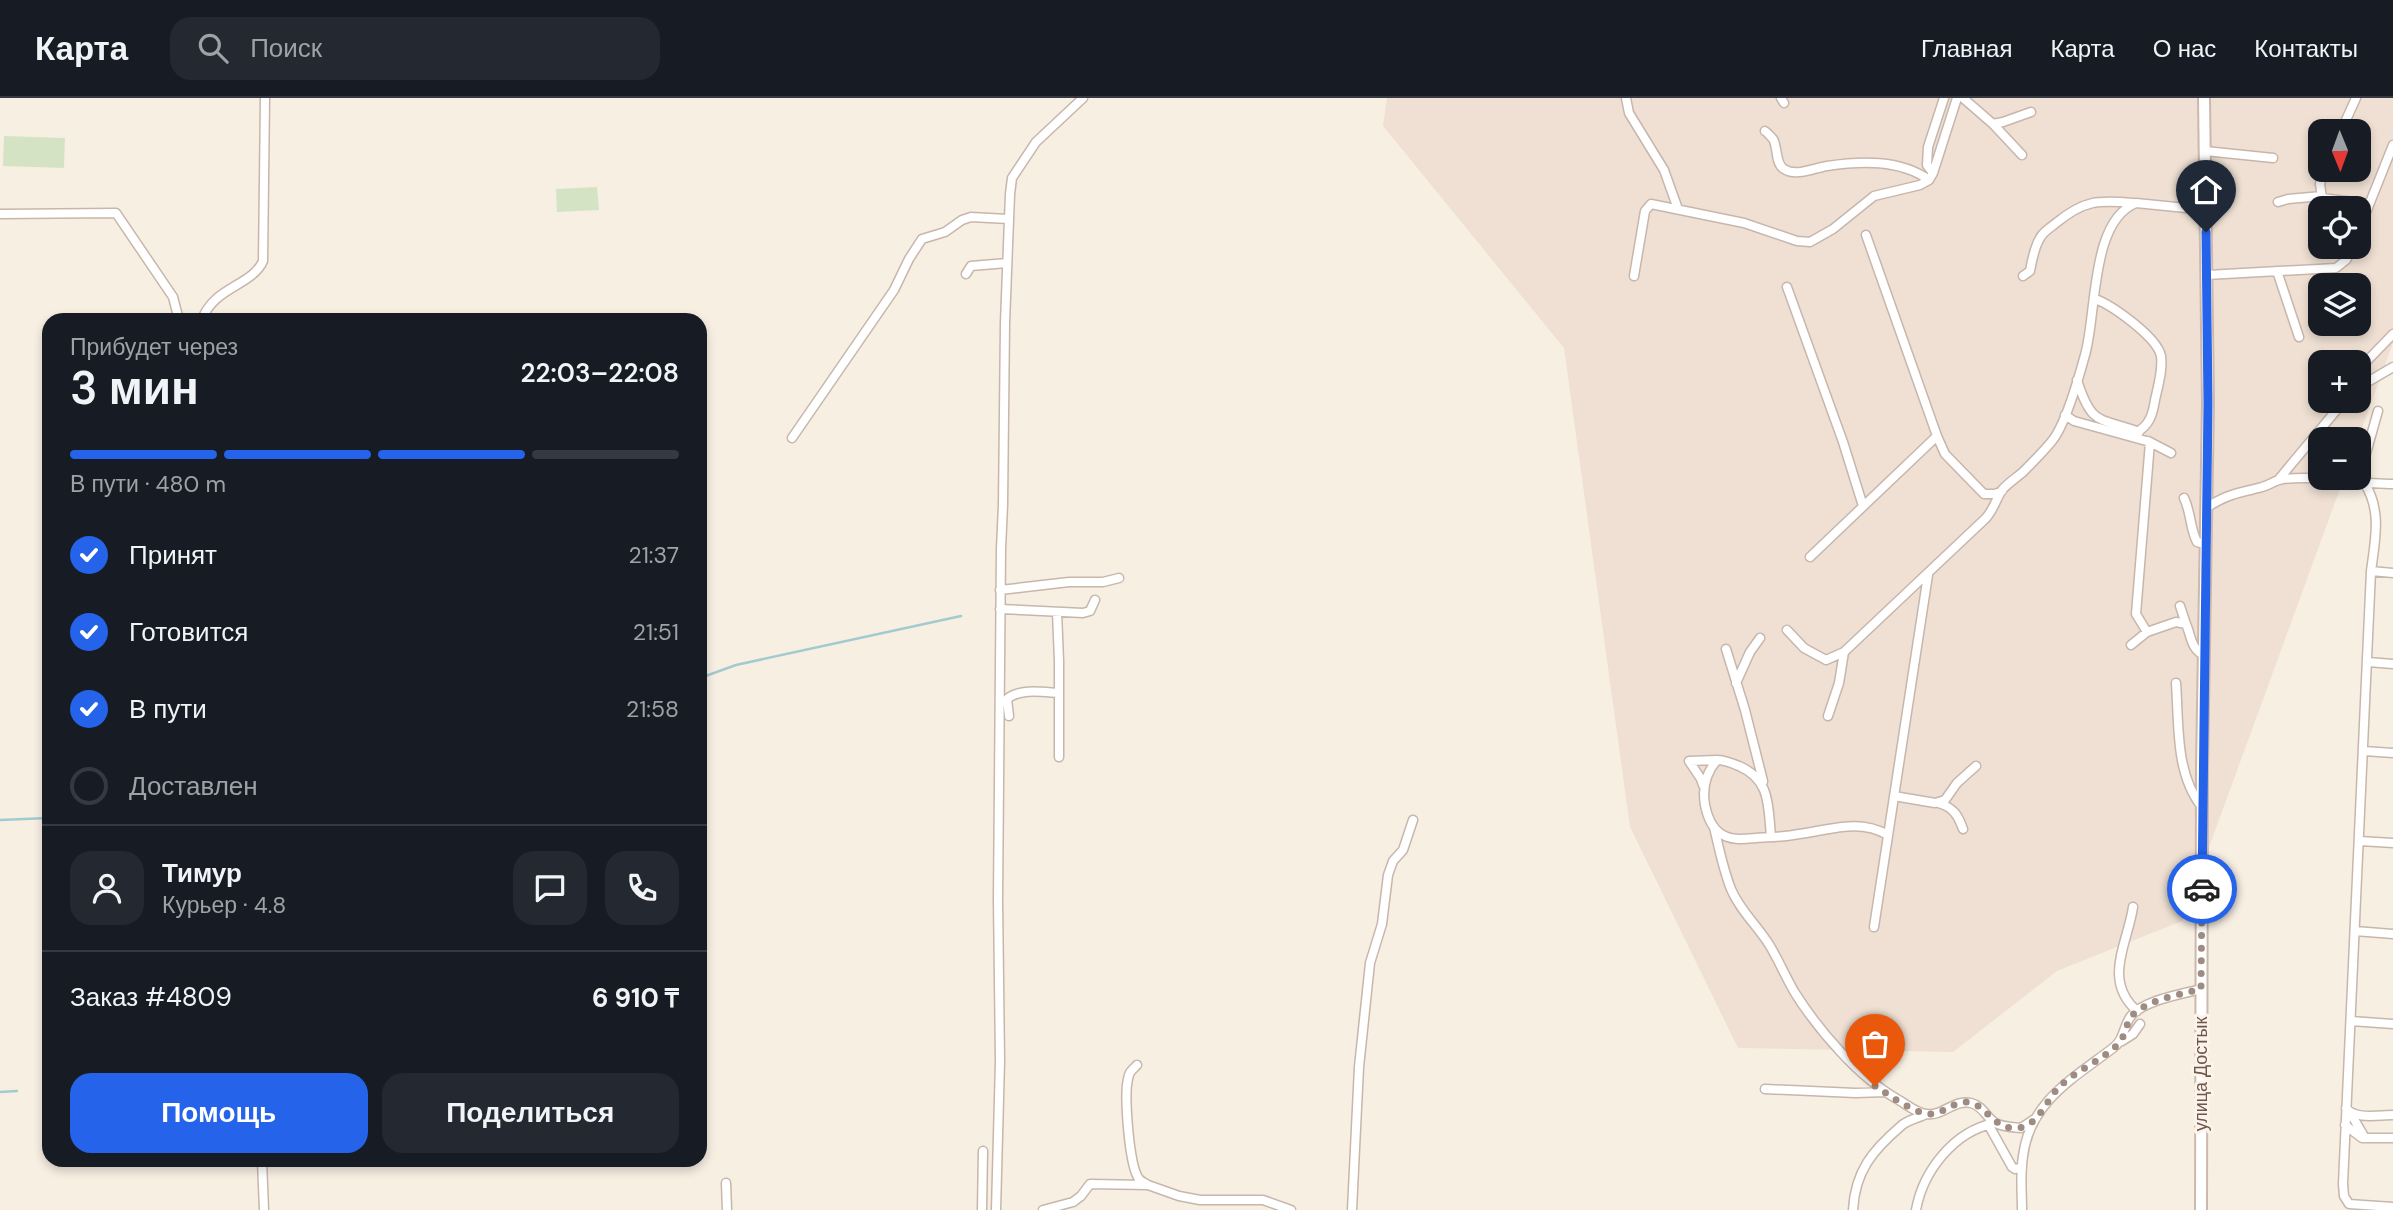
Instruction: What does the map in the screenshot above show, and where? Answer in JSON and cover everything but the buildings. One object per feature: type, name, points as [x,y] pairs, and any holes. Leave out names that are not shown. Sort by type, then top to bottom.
[{"type":"main road","name":"улица Достык","points":[[2201,1210],[2207,275],[2204,98]]},
{"type":"street","points":[[204,313],[217,298],[262,265],[265,98]]},
{"type":"street","points":[[996,1210],[1000,1049],[998,900],[1004,702],[1000,590],[1007,263],[1012,178],[1036,142],[1083,98]]},
{"type":"street","points":[[1626,98],[1629,113],[1664,170],[1678,209]]},
{"type":"street","points":[[1931,176],[1927,166],[1928,147],[1944,98]]},
{"type":"street","points":[[1634,276],[1648,206],[1662,205],[1744,223],[1797,241],[1810,242],[1833,229],[1874,196],[1920,185],[1931,176],[1957,98]]},
{"type":"street","points":[[1963,98],[1993,124],[2022,155]]},
{"type":"street","points":[[2346,119],[2356,98]]},
{"type":"street","points":[[1993,124],[2031,112]]},
{"type":"street","points":[[1765,131],[1773,138],[1779,164],[1787,171],[1881,163],[1931,176]]},
{"type":"street","points":[[2371,199],[2393,145]]},
{"type":"street","points":[[2205,151],[2273,158]]},
{"type":"street","points":[[2321,182],[2322,196]]},
{"type":"street","points":[[2278,202],[2308,197]]},
{"type":"street","points":[[2023,276],[2030,271],[2041,235],[2085,203],[2136,203],[2206,210]]},
{"type":"street","points":[[1826,660],[1844,652],[1928,575],[1990,514],[2002,491],[2055,438],[2077,380],[2091,330],[2097,277],[2106,234],[2124,211],[2136,203]]},
{"type":"street","points":[[0,214],[117,213],[173,297],[176,313]]},
{"type":"street","points":[[792,438],[894,290],[922,239],[945,232],[962,220],[1009,219]]},
{"type":"street","points":[[1866,235],[1945,454],[1984,494],[2002,491]]},
{"type":"street","points":[[2207,275],[2336,268],[2347,259]]},
{"type":"street","points":[[966,274],[971,265],[1007,263]]},
{"type":"street","points":[[2277,271],[2300,337]]},
{"type":"street","points":[[1787,287],[1863,506]]},
{"type":"street","points":[[2095,299],[2122,314],[2152,341],[2161,354],[2160,374],[2151,417],[2137,432]]},
{"type":"street","points":[[2371,357],[2393,334]]},
{"type":"street","points":[[2371,380],[2393,367]]},
{"type":"street","points":[[2077,380],[2086,405],[2095,417],[2105,423],[2142,433],[2150,442],[2136,601],[2136,614],[2147,632]]},
{"type":"street","points":[[2371,442],[2378,411]]},
{"type":"street","points":[[2206,508],[2225,495],[2265,486],[2279,479],[2334,413]]},
{"type":"street","points":[[2065,415],[2074,421],[2150,442],[2171,453]]},
{"type":"street","points":[[1810,557],[1937,436]]},
{"type":"street","points":[[2279,479],[2308,479]]},
{"type":"street","points":[[2371,483],[2393,484]]},
{"type":"street","points":[[2367,490],[2372,497],[2377,516],[2371,571],[2343,1184],[2346,1202],[2353,1206],[2393,1207]]},
{"type":"street","points":[[2184,498],[2194,538],[2205,544]]},
{"type":"street","points":[[2371,571],[2393,573]]},
{"type":"street","points":[[1874,927],[1928,575]]},
{"type":"street","points":[[1000,590],[1069,582],[1102,582],[1119,578]]},
{"type":"street","points":[[1000,609],[1083,613],[1090,611],[1095,600]]},
{"type":"street","points":[[2180,606],[2197,652],[2204,655]]},
{"type":"street","points":[[1057,612],[1059,757]]},
{"type":"street","points":[[2131,645],[2147,632],[2176,622],[2186,624]]},
{"type":"street","points":[[1787,630],[1804,648],[1842,668]]},
{"type":"street","points":[[1736,683],[1750,652],[1760,638]]},
{"type":"street","points":[[1726,649],[1745,710],[1763,785],[1771,837]]},
{"type":"street","points":[[1828,716],[1839,683],[1844,652]]},
{"type":"street","points":[[2368,662],[2393,664]]},
{"type":"street","points":[[2176,683],[2180,745],[2187,780],[2202,807]]},
{"type":"street","points":[[1004,702],[1012,695],[1027,692],[1058,693]]},
{"type":"street","points":[[1004,702],[1009,716]]},
{"type":"street","points":[[2364,751],[2393,753]]},
{"type":"street","points":[[1704,788],[1708,774],[1717,760]]},
{"type":"street","points":[[1763,785],[1758,777],[1730,762],[1689,761],[1704,788],[1707,815],[1717,832],[1734,839],[1799,835],[1844,825],[1869,828],[1888,835]]},
{"type":"street","points":[[1935,803],[1945,800],[1957,783],[1976,766]]},
{"type":"street","points":[[1894,796],[1947,806],[1956,813]]},
{"type":"street","points":[[1945,800],[1956,813],[1963,829]]},
{"type":"street","points":[[1352,1210],[1359,1067],[1370,963],[1382,924],[1388,875],[1393,861],[1403,850],[1413,820]]},
{"type":"street","points":[[1714,827],[1732,891],[1746,915],[1770,946],[1796,994],[1823,1031],[1851,1060],[1854,1067],[1886,1092],[1926,1114]]},
{"type":"street","points":[[2360,841],[2393,843]]},
{"type":"street","points":[[2133,907],[2130,927],[2123,941],[2119,974],[2121,991],[2137,1011]]},
{"type":"street","points":[[2355,931],[2393,934]]},
{"type":"street","points":[[2120,1042],[2130,1017],[2137,1011],[2151,1003],[2201,989]]},
{"type":"street","points":[[2351,1021],[2393,1024]]},
{"type":"street","points":[[2022,1210],[2024,1147],[2036,1118],[2067,1080],[2133,1034],[2140,1024]]},
{"type":"street","points":[[1137,1065],[1130,1071],[1127,1083],[1132,1161],[1139,1178],[1148,1185]]},
{"type":"street","points":[[1765,1089],[1886,1092]]},
{"type":"street","points":[[1846,1210],[1854,1206],[1861,1172],[1867,1158],[1901,1125],[1958,1103],[1970,1102],[1980,1107],[1992,1123],[2012,1167],[2022,1167]]},
{"type":"street","points":[[2348,1111],[2360,1116],[2393,1115]]},
{"type":"street","points":[[2348,1111],[2365,1139]]},
{"type":"street","points":[[1916,1210],[1925,1178],[1935,1163],[1973,1129],[1992,1123],[2021,1128],[2036,1118]]},
{"type":"street","points":[[2345,1124],[2365,1139],[2393,1138]]},
{"type":"street","points":[[982,1210],[983,1151]]},
{"type":"street","points":[[262,1167],[264,1210]]},
{"type":"street","points":[[726,1183],[727,1210]]},
{"type":"street","points":[[1042,1210],[1073,1202],[1090,1184],[1148,1185],[1200,1200],[1263,1200],[1292,1210]]},
{"type":"shaded area","points":[[1387,98],[2393,98],[2393,343],[2371,403],[2371,350],[2308,350],[2308,413],[2367,413],[2362,427],[2308,427],[2308,490],[2340,490],[2182,921],[2057,971],[1953,1052],[1738,1048],[1630,827],[1564,348],[1383,126]]},
{"type":"green space","points":[[4,136],[65,138],[64,168],[3,166]]},
{"type":"green space","points":[[597,187],[599,210],[557,212],[556,189]]},
{"type":"waterway","points":[[707,675],[736,665],[961,616]]},
{"type":"waterway","points":[[0,820],[42,818]]},
{"type":"waterway","points":[[0,1092],[17,1091]]},
{"type":"way so far","points":[[1875,1086],[1926,1114],[1937,1113],[1958,1103],[1970,1102],[1980,1107],[1995,1122],[2007,1127],[2027,1126],[2057,1089],[2120,1042],[2130,1017],[2137,1011],[2151,1003],[2201,989],[2202,889]]},
{"type":"route","points":[[2202,889],[2208,403],[2206,232]]}]
